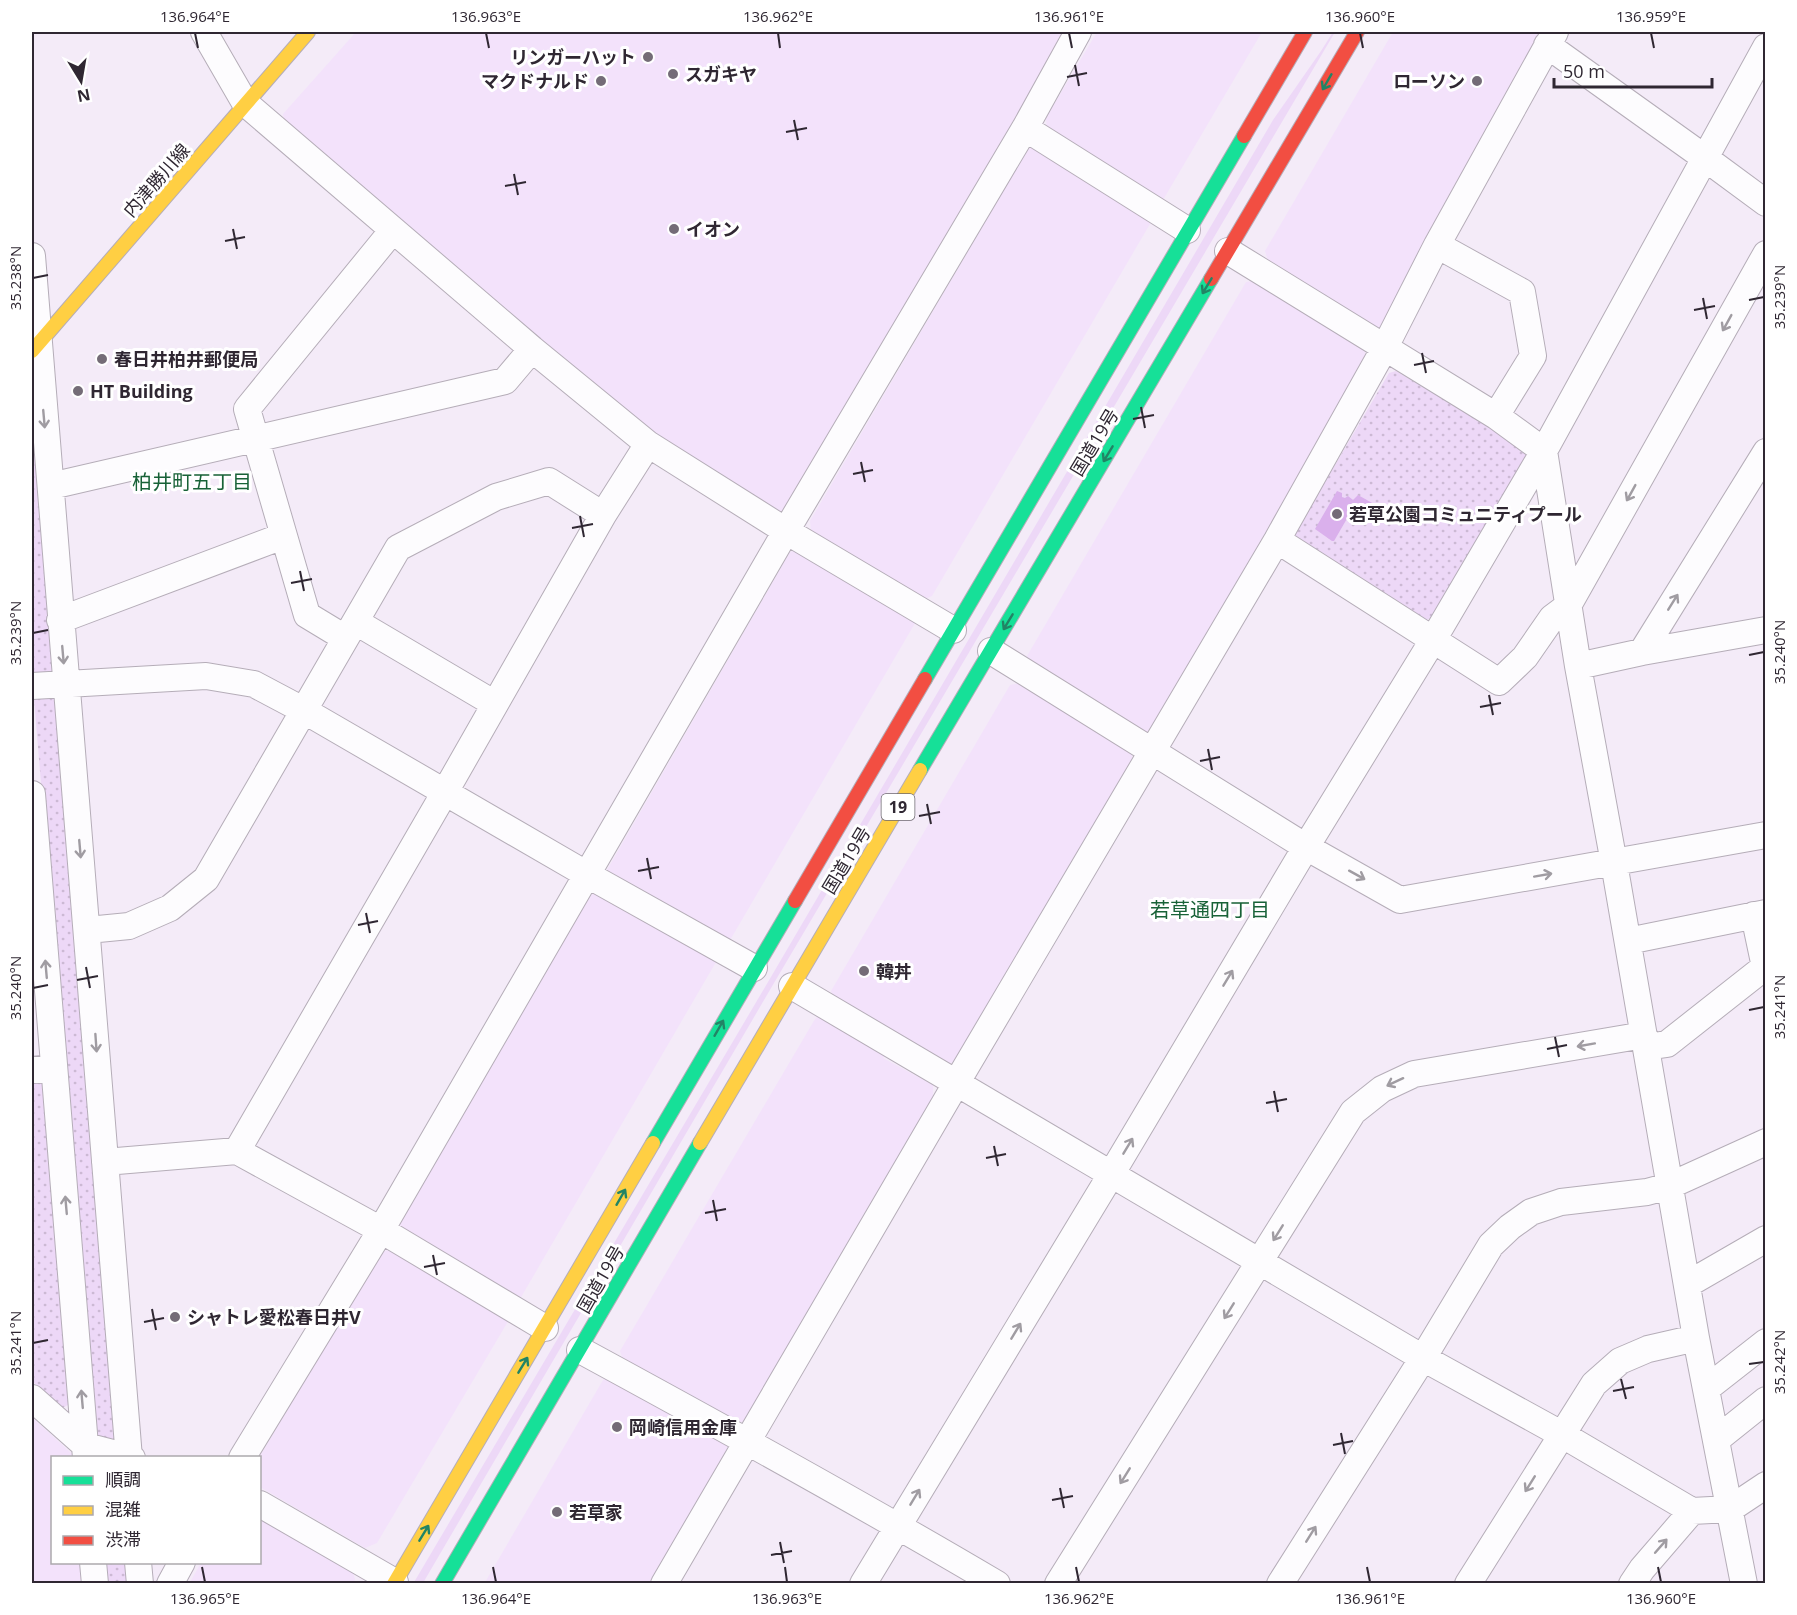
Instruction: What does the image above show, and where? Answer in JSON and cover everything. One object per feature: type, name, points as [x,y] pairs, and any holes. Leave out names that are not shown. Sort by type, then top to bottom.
[{"type":"main road","name":"内津勝川線","points":[[35,347],[308,32]]},
{"type":"main road","name":"国道19号","points":[[395,1582],[1305,32]]},
{"type":"main road","name":"国道19号","points":[[442,1584],[792,986],[1357,32]]},
{"type":"street","points":[[204,32],[245,103],[532,349],[648,444],[786,531],[953,630]]},
{"type":"street","points":[[243,1456],[381,1230],[786,531],[1025,129],[1078,32]]},
{"type":"street","points":[[664,1584],[1276,540],[1384,349],[1437,245],[1551,38],[1705,158],[1766,202]]},
{"type":"street","points":[[863,1584],[1544,451],[1766,47]]},
{"type":"street","points":[[1025,129],[1187,230]]},
{"type":"street","points":[[393,230],[247,409],[308,615],[351,630],[495,704]]},
{"type":"street","points":[[1437,245],[1522,292],[1533,356],[1496,416]]},
{"type":"street","points":[[1228,251],[1496,416],[1544,451],[1578,666],[1628,941],[1669,1186],[1744,1584]]},
{"type":"street","points":[[1276,540],[1498,682],[1525,657],[1552,618],[1568,606],[1766,254]]},
{"type":"street","points":[[32,256],[35,347],[51,486],[60,620],[48,685],[87,930],[130,1456]]},
{"type":"street","points":[[51,486],[505,381],[532,349]]},
{"type":"street","points":[[237,1150],[603,515],[648,444]]},
{"type":"street","points":[[1642,652],[1766,452]]},
{"type":"street","points":[[87,930],[129,926],[170,908],[206,879],[398,548],[495,497],[549,481],[603,515]]},
{"type":"street","points":[[60,620],[284,536]]},
{"type":"street","points":[[1578,666],[1766,630]]},
{"type":"street","points":[[991,651],[1306,847],[1400,900],[1766,835]]},
{"type":"street","points":[[48,685],[206,676],[254,684],[754,968]]},
{"type":"street","points":[[32,794],[43,1069],[86,1452]]},
{"type":"street","points":[[1058,1584],[1353,1112],[1382,1089],[1414,1074],[1645,1041],[1667,1044],[1765,966],[1760,914],[1628,941]]},
{"type":"street","points":[[792,986],[1423,1358],[1561,1434],[1692,1511],[1730,1509],[1766,1485]]},
{"type":"street","points":[[105,1162],[237,1150],[381,1230],[545,1329]]},
{"type":"street","points":[[1280,1584],[1423,1358],[1491,1245],[1531,1212],[1561,1202],[1647,1192],[1762,1151]]},
{"type":"street","points":[[1688,1284],[1766,1239]]},
{"type":"street","points":[[1467,1584],[1594,1384],[1620,1361],[1648,1349],[1696,1338]]},
{"type":"street","points":[[1706,1389],[1766,1342]]},
{"type":"street","points":[[580,1350],[747,1440],[997,1584]]},
{"type":"street","points":[[32,1398],[86,1452],[121,1456]]},
{"type":"street","points":[[1716,1440],[1766,1400]]},
{"type":"street","points":[[261,1505],[395,1582]]},
{"type":"street","points":[[1632,1584],[1692,1511]]},
{"type":"street","points":[[93,1564],[95,1584]]},
{"type":"street","points":[[138,1564],[140,1584]]},
{"type":"street","points":[[170,1584],[181,1564]]},
{"type":"shaded area","points":[[356,32],[1068,32],[788,509],[777,512],[653,435],[285,124],[283,114]]},
{"type":"shaded area","points":[[1097,32],[1262,32],[1163,200],[1047,130],[1046,118]]},
{"type":"shaded area","points":[[1335,32],[423,1583],[413,1584],[1273,120]]},
{"type":"shaded area","points":[[1393,32],[1541,32],[1385,326],[1375,328],[1268,261],[1265,251]]},
{"type":"shaded area","points":[[1038,146],[1147,213],[1150,224],[932,596],[922,600],[811,532],[810,521],[1028,149]]},
{"type":"shaded area","points":[[1253,281],[1364,350],[1367,359],[1150,731],[1139,734],[1029,664],[1027,656],[1246,282]]},
{"type":"shaded area","points":[[1396,371],[1526,449],[1530,463],[1434,618],[1424,620],[1296,544],[1294,535],[1389,373]]},
{"type":"shaded area","points":[[32,406],[57,672],[33,673]]},
{"type":"shaded area","name":"若草公園コミュニティプール","points":[[1337,491],[1342,493],[1342,497],[1348,496],[1353,500],[1358,495],[1374,504],[1374,507],[1365,518],[1352,510],[1332,541],[1315,529]]},
{"type":"shaded area","points":[[801,549],[918,618],[729,942],[607,870],[790,552]]},
{"type":"shaded area","points":[[1021,683],[1130,749],[1133,760],[955,1062],[945,1064],[835,1001],[831,991],[1010,685]]},
{"type":"shaded area","points":[[34,699],[59,699],[119,1443],[95,1437]]},
{"type":"shaded area","points":[[597,893],[716,962],[520,1299],[400,1234],[397,1224],[591,895]]},
{"type":"shaded area","points":[[819,1015],[887,1054],[883,1058],[933,1085],[933,1099],[745,1421],[734,1424],[623,1360],[620,1351]]},
{"type":"shaded area","points":[[40,1080],[46,1087],[72,1403],[62,1408],[32,1381],[32,1081]]},
{"type":"shaded area","points":[[390,1250],[510,1318],[377,1543],[365,1548],[261,1488],[260,1456],[380,1252]]},
{"type":"shaded area","points":[[613,1376],[726,1439],[728,1450],[650,1583],[484,1584],[603,1380]]},
{"type":"shaded area","points":[[32,1417],[73,1456],[51,1456],[51,1564],[85,1564],[87,1583],[32,1583]]},
{"type":"shaded area","points":[[261,1517],[352,1570],[355,1579],[353,1584],[189,1584],[200,1564],[261,1564]]},
{"type":"shaded area","points":[[104,1564],[130,1564],[132,1583],[106,1583]]},
{"type":"traffic: fast","points":[[925,679],[1244,136]]},
{"type":"traffic: fast","points":[[920,770],[1211,279]]},
{"type":"traffic: fast","points":[[653,1143],[795,901]]},
{"type":"traffic: fast","points":[[442,1584],[700,1143]]},
{"type":"traffic: slow","points":[[32,351],[308,32]]},
{"type":"traffic: slow","points":[[700,1143],[920,770]]},
{"type":"traffic: slow","points":[[394,1584],[653,1143]]},
{"type":"traffic: jam","points":[[1244,136],[1305,32]]},
{"type":"traffic: jam","points":[[1211,279],[1357,32]]},
{"type":"traffic: jam","points":[[795,901],[925,679]]},
{"type":"place","name":"リンガーハット","points":[[648,57]]},
{"type":"place","name":"スガキヤ","points":[[673,74]]},
{"type":"place","name":"マクドナルド","points":[[601,81]]},
{"type":"place","name":"ローソン","points":[[1477,81]]},
{"type":"place","name":"イオン","points":[[674,229]]},
{"type":"place","name":"春日井柏井郵便局","points":[[102,359]]},
{"type":"place","name":"HT Building","points":[[78,391]]},
{"type":"place","name":"若草公園コミュニティプール","points":[[1337,514]]},
{"type":"place","name":"韓丼","points":[[864,971]]},
{"type":"place","name":"シャトレ愛松春日井V","points":[[175,1317]]},
{"type":"place","name":"岡崎信用金庫","points":[[617,1427]]},
{"type":"place","name":"若草家","points":[[557,1512]]},
{"type":"district","name":"柏井町五丁目","points":[[192,481]]},
{"type":"district","name":"若草通四丁目","points":[[1210,909]]}]
